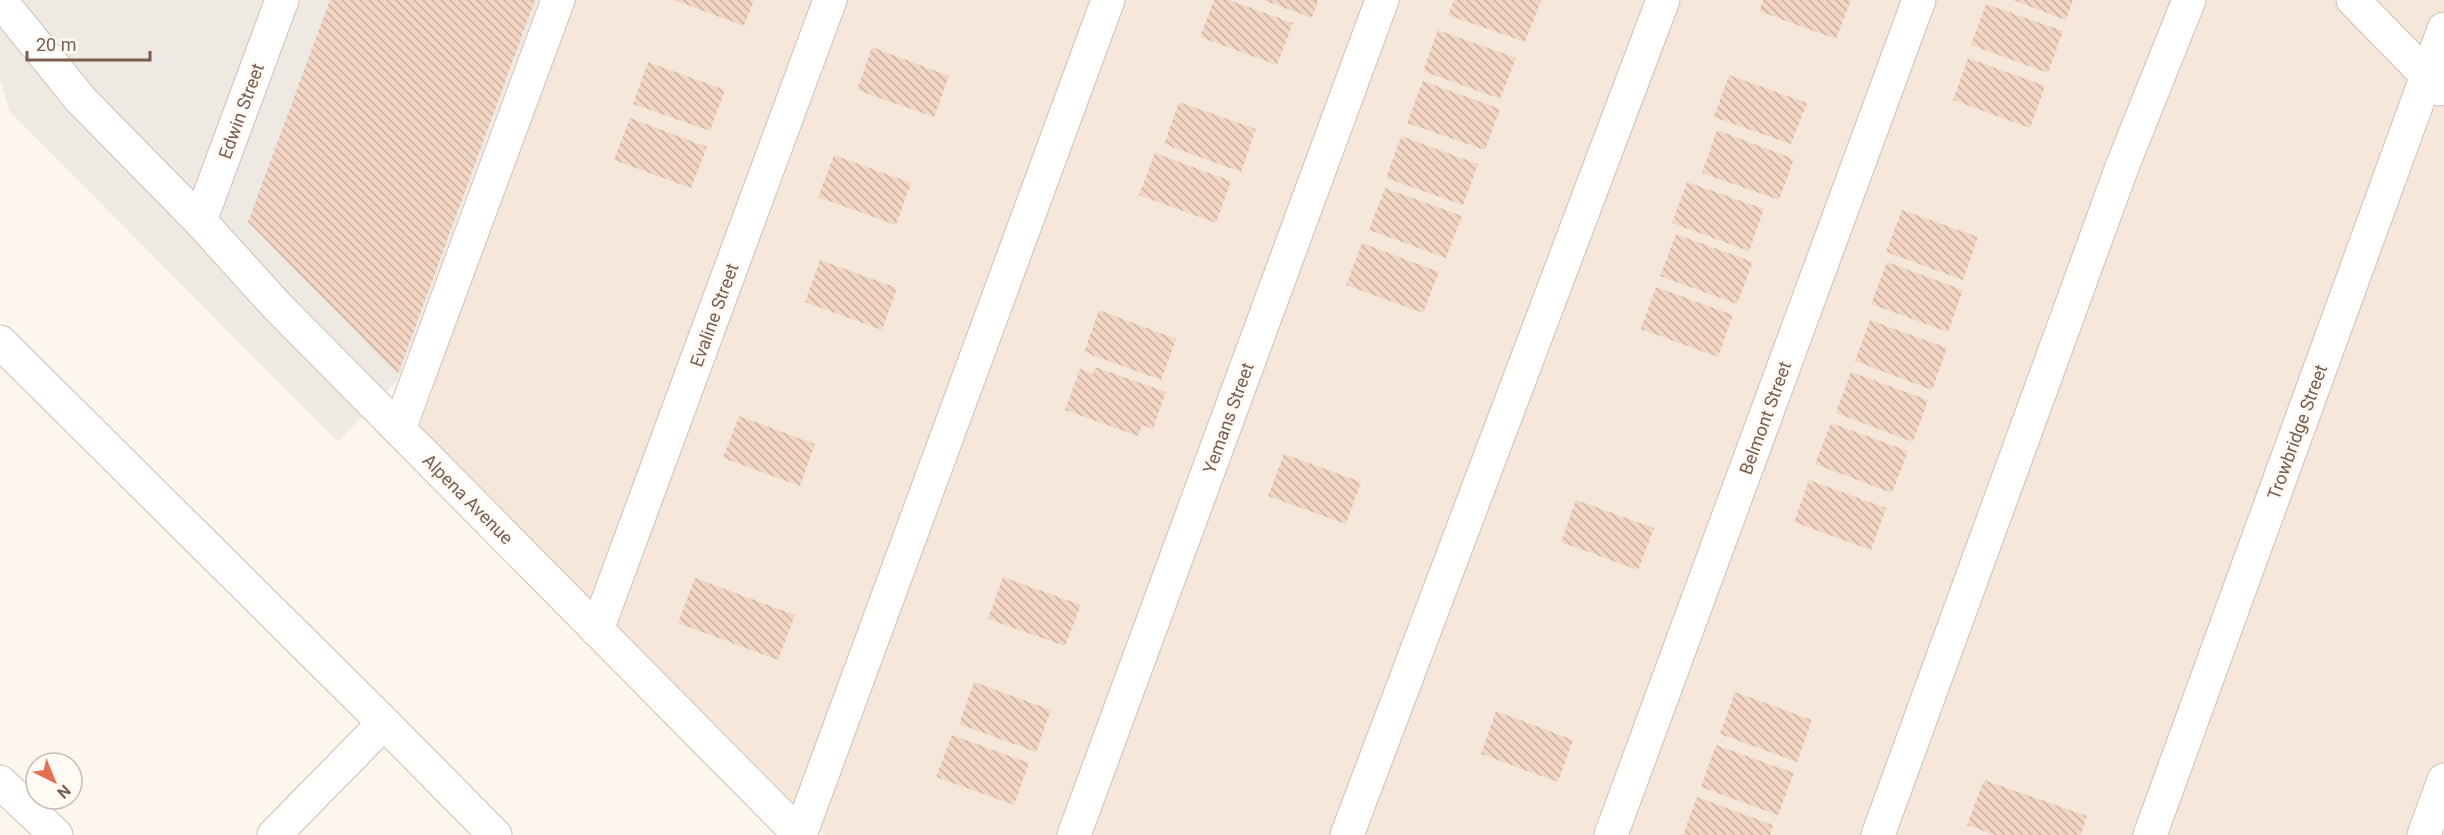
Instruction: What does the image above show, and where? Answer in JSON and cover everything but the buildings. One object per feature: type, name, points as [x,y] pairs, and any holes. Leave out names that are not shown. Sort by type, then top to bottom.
[{"type":"street","name":"Alpena Avenue","points":[[0,0],[81,100],[200,221],[277,306],[800,835]]},
{"type":"street","name":"Edwin Street","points":[[200,221],[282,0]]},
{"type":"street","points":[[399,429],[558,0]]},
{"type":"street","name":"Evaline Street","points":[[597,630],[830,0]]},
{"type":"street","points":[[800,835],[1108,0]]},
{"type":"street","name":"Yemans Street","points":[[1074,835],[1382,0]]},
{"type":"street","points":[[1347,835],[1663,0]]},
{"type":"street","name":"Belmont Street","points":[[1611,835],[1919,0]]},
{"type":"street","points":[[1878,835],[2122,167],[2189,0]]},
{"type":"street","points":[[2353,0],[2435,84]]},
{"type":"street","name":"Trowbridge Street","points":[[2150,835],[2435,84],[2444,29]]},
{"type":"street","points":[[0,342],[495,835]]},
{"type":"street","points":[[274,835],[384,723]]},
{"type":"street","points":[[2424,835],[2444,780]]},
{"type":"street","points":[[0,782],[56,835]]},
{"type":"shaded area","points":[[0,0],[539,0],[398,380],[338,442],[10,112],[0,80]]},
{"type":"shaded area","points":[[575,0],[2444,0],[2444,835],[825,835],[419,426]]}]
